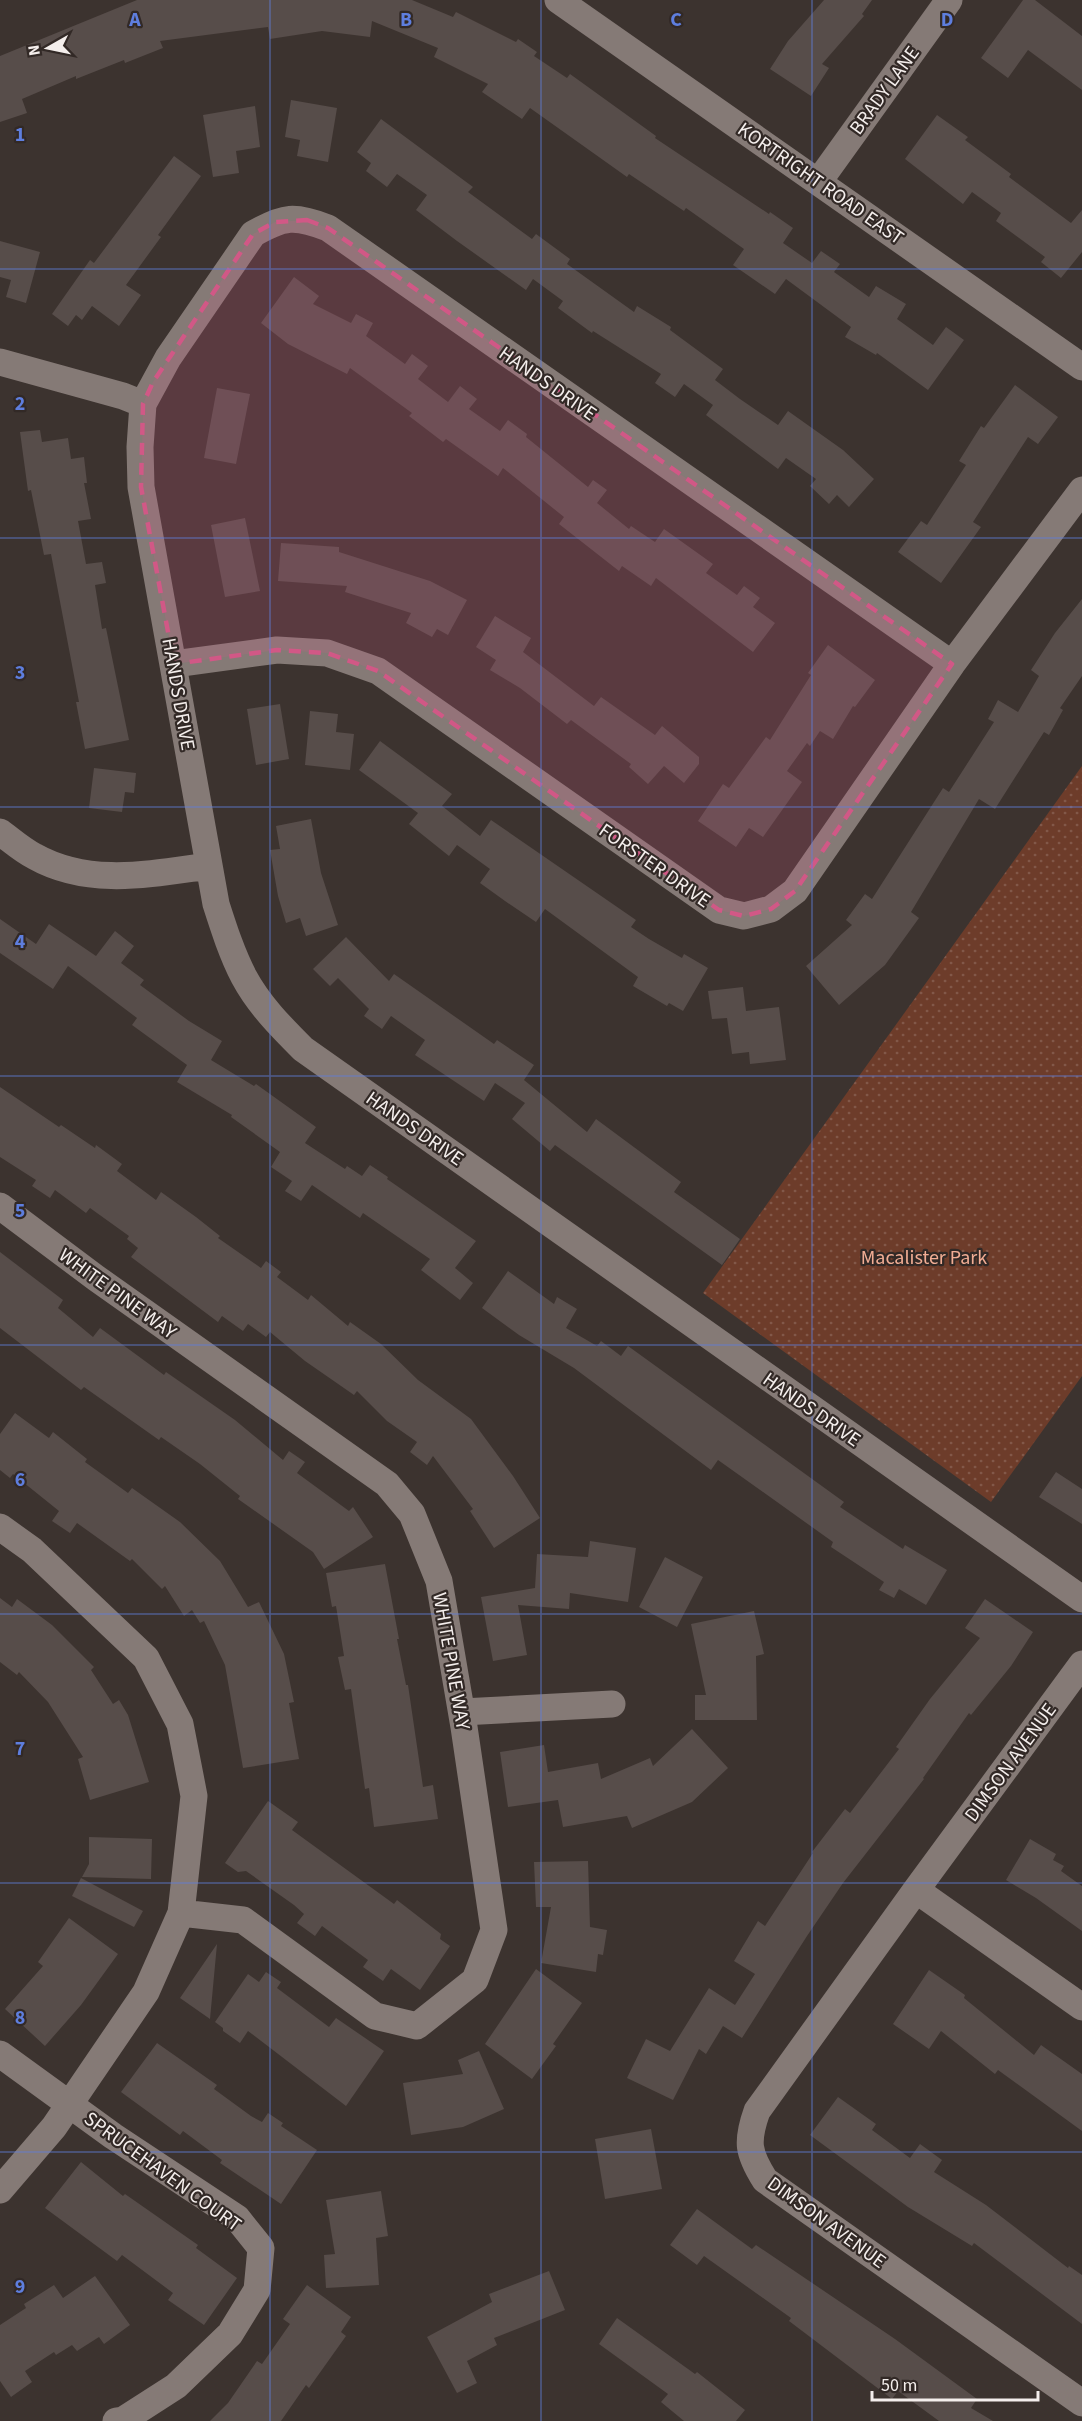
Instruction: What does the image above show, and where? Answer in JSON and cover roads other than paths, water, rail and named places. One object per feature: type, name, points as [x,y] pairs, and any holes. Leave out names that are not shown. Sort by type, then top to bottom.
[{"type":"street","name":"KORTRIGHT ROAD EAST","points":[[558,0],[1082,367]]},
{"type":"street","name":"BRADY LANE","points":[[819,181],[949,0]]},
{"type":"street","name":"HANDS DRIVE","points":[[952,664],[328,228],[307,220],[293,218],[274,222],[253,234],[168,358],[143,404],[140,447],[141,487],[216,904],[245,979],[271,1017],[303,1049],[1082,1599]]},
{"type":"street","points":[[0,362],[123,396],[143,404]]},
{"type":"street","name":"FORSTER DRIVE","points":[[174,664],[277,650],[327,653],[378,671],[719,910],[744,916],[771,909],[795,891],[952,664],[1082,490]]},
{"type":"street","points":[[0,832],[32,855],[73,872],[130,877],[209,866]]},
{"type":"street","name":"WHITE PINE WAY","points":[[0,1206],[96,1278],[387,1484],[412,1514],[439,1581],[462,1712],[494,1930],[475,1980],[417,2026],[375,2016],[243,1920],[181,1913]]},
{"type":"street","points":[[0,1527],[32,1550],[146,1658],[180,1724],[194,1796],[181,1913],[146,1992],[71,2104],[0,2190]]},
{"type":"street","name":"DIMSON AVENUE","points":[[1082,1664],[757,2111],[750,2131],[749,2144],[753,2161],[765,2180],[1082,2403]]},
{"type":"street","points":[[462,1712],[612,1704]]},
{"type":"street","points":[[916,1890],[1082,2007]]},
{"type":"street","name":"SPRUCEHAVEN COURT","points":[[0,2054],[113,2136],[237,2218],[261,2248],[257,2290],[230,2334],[176,2386],[123,2420],[116,2421]]},
{"type":"park label","name":"Macalister Park","points":[[924,1257]]}]
